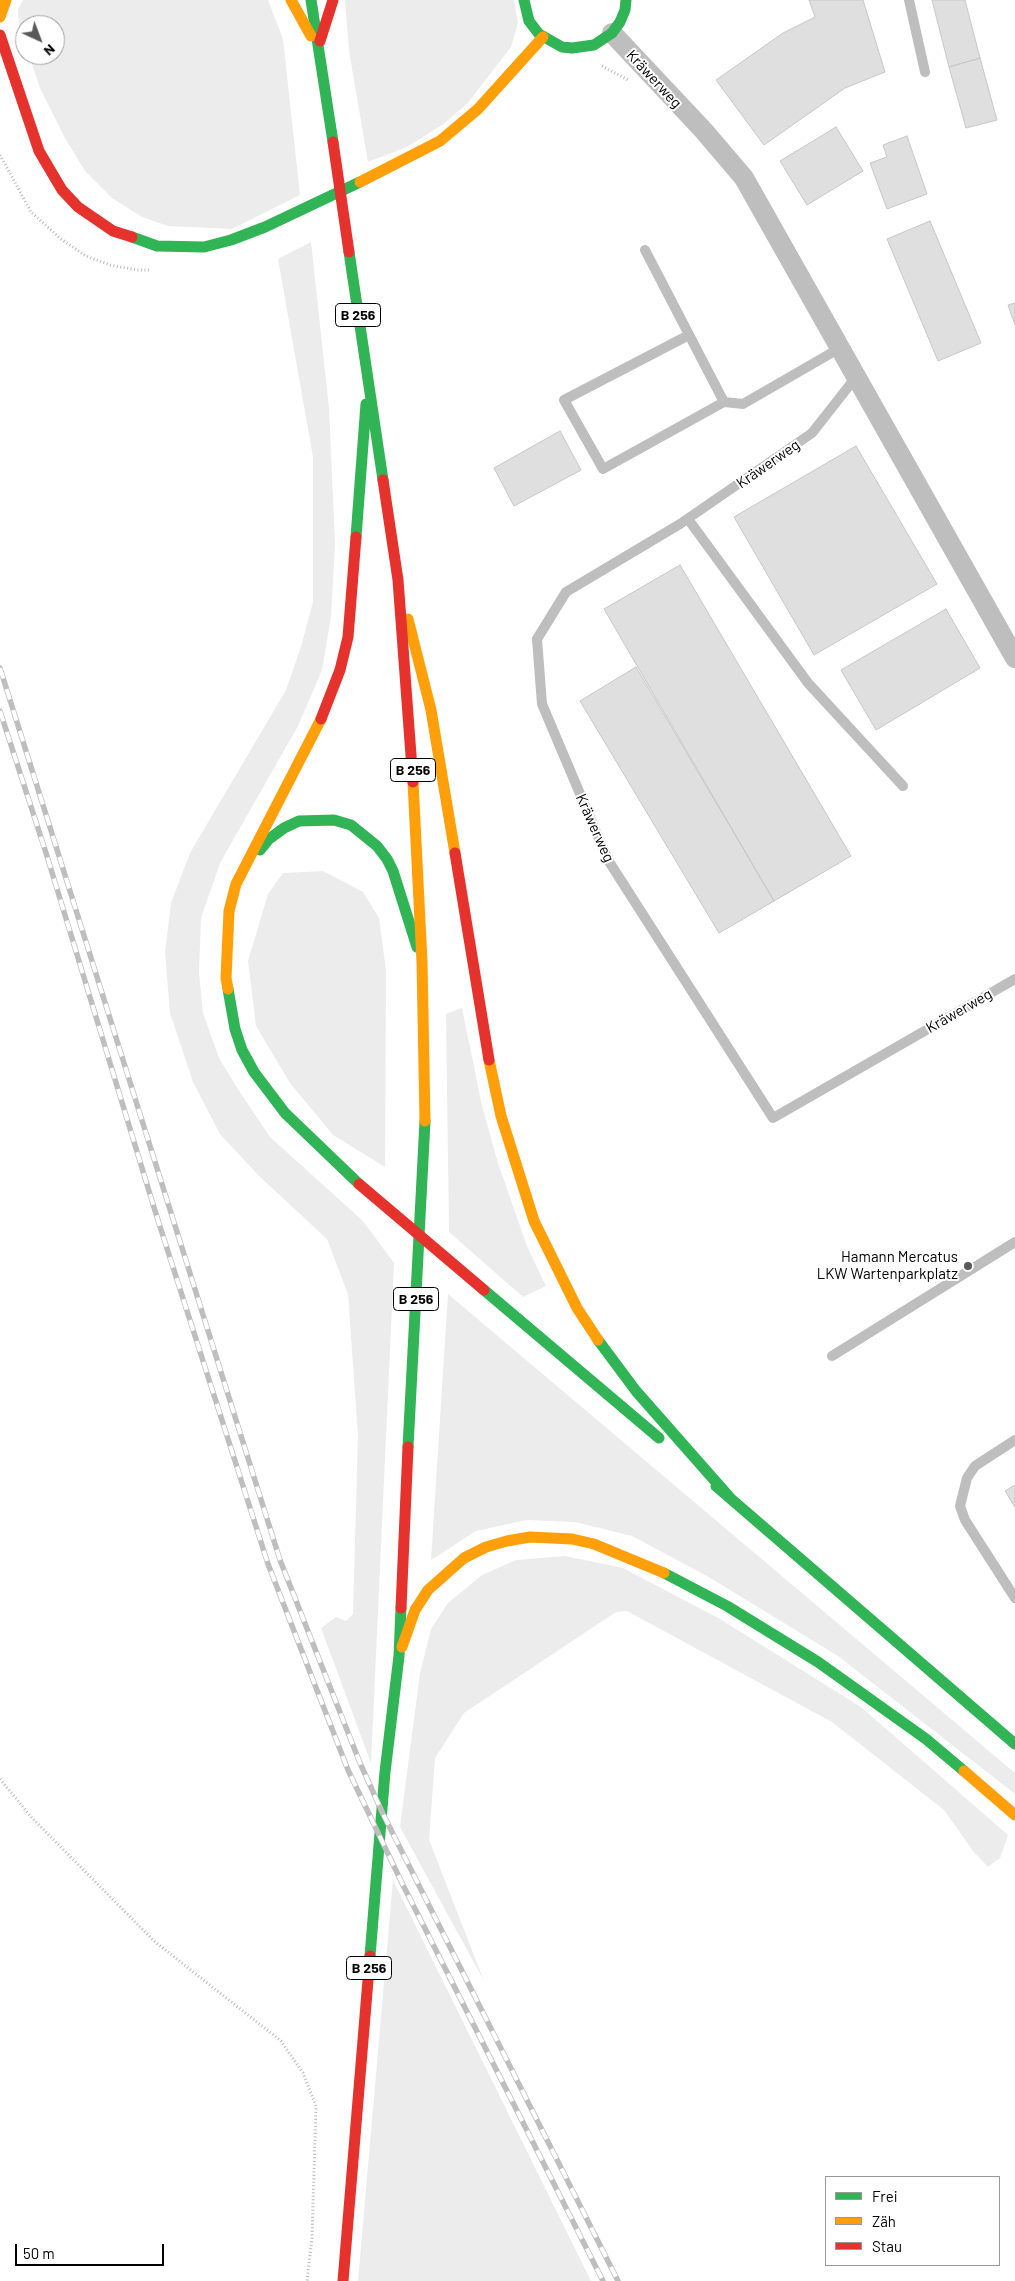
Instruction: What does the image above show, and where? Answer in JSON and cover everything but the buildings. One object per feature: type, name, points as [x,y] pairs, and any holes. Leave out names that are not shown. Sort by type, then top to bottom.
[{"type":"main road","points":[[0,18],[6,0]]},
{"type":"main road","points":[[290,0],[318,48]]},
{"type":"main road","name":"B 256","points":[[312,0],[398,580],[416,804],[422,962],[425,1135],[407,1463],[399,1656],[385,1772],[343,2281]]},
{"type":"main road","points":[[318,48],[333,0]]},
{"type":"main road","points":[[524,0],[530,21],[543,37],[562,47],[578,48],[594,45],[612,33],[620,22],[625,10],[626,0]]},
{"type":"main road","points":[[0,35],[3,51],[39,151],[62,190],[78,207],[113,231],[157,246],[182,248],[204,247],[265,227],[412,157],[440,141],[478,109],[543,37]]},
{"type":"main road","points":[[368,378],[352,598],[348,637],[340,670],[318,726],[236,884],[229,911],[226,978],[235,1029],[242,1050],[268,1092],[284,1113],[359,1184],[731,1498],[1015,1744]]},
{"type":"main road","points":[[398,580],[432,710],[489,1062],[500,1116],[534,1221],[572,1299],[606,1351],[636,1391],[731,1498]]},
{"type":"main road","points":[[236,884],[269,840],[284,828],[299,821],[317,819],[334,820],[351,825],[377,846],[393,871],[422,962]]},
{"type":"main road","points":[[399,1656],[415,1610],[428,1590],[464,1558],[486,1547],[530,1537],[572,1539],[594,1544],[671,1576],[727,1606],[818,1662],[926,1739],[1015,1815]]},
{"type":"street","name":"Kräwerweg","points":[[612,33],[704,131],[744,178],[1015,658]]},
{"type":"lane","points":[[909,0],[925,72]]},
{"type":"lane","points":[[645,250],[724,402]]},
{"type":"lane","points":[[689,335],[564,400],[603,470],[724,402],[743,404],[840,348]]},
{"type":"lane","name":"Kräwerweg","points":[[856,377],[812,433],[688,519],[566,592],[537,639],[542,704],[608,860],[773,1118],[1015,979]]},
{"type":"lane","points":[[688,519],[808,683],[903,786]]},
{"type":"lane","points":[[832,1356],[1015,1242]]},
{"type":"lane","points":[[1015,1440],[975,1466],[967,1478],[960,1506],[965,1520],[1015,1598]]},
{"type":"path","points":[[599,64],[635,86]]},
{"type":"path","points":[[0,1779],[32,1818],[154,1940],[281,2041],[304,2073],[316,2106],[312,2238],[307,2281]]},
{"type":"shaded area","points":[[23,0],[268,0],[283,39],[300,195],[232,229],[168,226],[142,217],[112,198],[85,171],[65,138],[40,88],[32,65],[65,65],[65,15],[18,15],[18,9]]},
{"type":"shaded area","points":[[345,0],[514,0],[518,23],[511,47],[467,104],[442,125],[407,147],[368,162],[349,51]]},
{"type":"shaded area","points":[[311,242],[329,408],[335,543],[331,617],[322,670],[298,726],[220,863],[201,918],[199,972],[203,1013],[219,1058],[241,1094],[270,1137],[363,1221],[394,1263],[371,1763],[321,1628],[336,1617],[346,1621],[353,1614],[358,1435],[348,1294],[327,1239],[259,1176],[220,1134],[193,1082],[170,1013],[165,952],[171,903],[190,853],[286,690],[301,647],[313,602],[313,457],[278,259]]},
{"type":"shaded area","points":[[323,871],[363,892],[379,918],[386,970],[385,1167],[333,1135],[290,1083],[256,1026],[248,961],[268,894],[283,873]]},
{"type":"shaded area","points":[[462,1008],[482,1106],[498,1163],[527,1246],[546,1286],[523,1297],[449,1232],[446,1014]]},
{"type":"shaded area","points":[[448,1294],[1015,1773],[1015,1794],[838,1656],[707,1576],[632,1536],[575,1522],[527,1520],[476,1531],[431,1560]]},
{"type":"shaded area","points":[[565,1556],[623,1568],[720,1619],[861,1707],[1008,1835],[1000,1858],[988,1867],[973,1851],[944,1810],[832,1722],[627,1611],[616,1612],[464,1713],[435,1758],[429,1840],[484,1981],[400,1827],[420,1673],[431,1629],[448,1603],[482,1575],[516,1560]]},
{"type":"shaded area","points":[[393,1880],[591,2281],[358,2281]]},
{"type":"railway","points":[[0,668],[280,1560],[360,1763],[383,1814],[618,2281]]},
{"type":"railway","points":[[0,711],[47,856],[156,1214],[268,1564],[348,1770],[402,1883],[603,2281]]},
{"type":"traffic: fast","points":[[311,0],[333,142]]},
{"type":"traffic: fast","points":[[524,0],[529,21],[539,34],[562,47],[572,48],[594,45],[612,33],[620,22],[625,10],[626,0]]},
{"type":"traffic: fast","points":[[132,237],[157,246],[204,247],[231,240],[265,227],[360,182]]},
{"type":"traffic: fast","points":[[349,252],[383,480]]},
{"type":"traffic: fast","points":[[356,537],[366,404]]},
{"type":"traffic: fast","points":[[260,850],[269,839],[284,828],[299,821],[334,820],[351,825],[377,846],[387,859],[393,871],[417,947]]},
{"type":"traffic: fast","points":[[228,989],[235,1029],[242,1050],[254,1072],[285,1113],[359,1184]]},
{"type":"traffic: fast","points":[[408,1447],[425,1121]]},
{"type":"traffic: fast","points":[[484,1290],[659,1438]]},
{"type":"traffic: fast","points":[[598,1340],[636,1391],[731,1499]]},
{"type":"traffic: fast","points":[[716,1486],[1015,1744]]},
{"type":"traffic: fast","points":[[664,1573],[727,1606],[818,1662],[926,1739],[964,1771]]},
{"type":"traffic: fast","points":[[370,1956],[385,1772],[399,1656],[401,1608]]},
{"type":"traffic: slow","points":[[0,17],[6,0]]},
{"type":"traffic: slow","points":[[291,0],[311,36]]},
{"type":"traffic: slow","points":[[360,182],[440,141],[478,109],[543,37]]},
{"type":"traffic: slow","points":[[408,619],[431,710],[455,853]]},
{"type":"traffic: slow","points":[[228,989],[226,978],[229,911],[236,884],[321,719]]},
{"type":"traffic: slow","points":[[413,782],[422,962],[425,1121]]},
{"type":"traffic: slow","points":[[489,1060],[501,1116],[534,1221],[577,1308],[598,1340]]},
{"type":"traffic: slow","points":[[402,1647],[415,1610],[428,1590],[464,1558],[486,1547],[507,1541],[530,1537],[572,1539],[594,1544],[664,1573]]},
{"type":"traffic: slow","points":[[964,1771],[1015,1815]]},
{"type":"traffic: jam","points":[[320,41],[333,0]]},
{"type":"traffic: jam","points":[[0,35],[39,151],[62,190],[78,207],[113,231],[132,237]]},
{"type":"traffic: jam","points":[[333,142],[349,252]]},
{"type":"traffic: jam","points":[[383,480],[398,580],[413,782]]},
{"type":"traffic: jam","points":[[321,719],[340,670],[348,637],[356,537]]},
{"type":"traffic: jam","points":[[455,853],[489,1060]]},
{"type":"traffic: jam","points":[[359,1184],[484,1290]]},
{"type":"traffic: jam","points":[[401,1608],[408,1447]]},
{"type":"traffic: jam","points":[[343,2281],[370,1956]]},
{"type":"place","name":"Hamann Mercatus LKW Wartenparkplatz","points":[[968,1266]]}]
